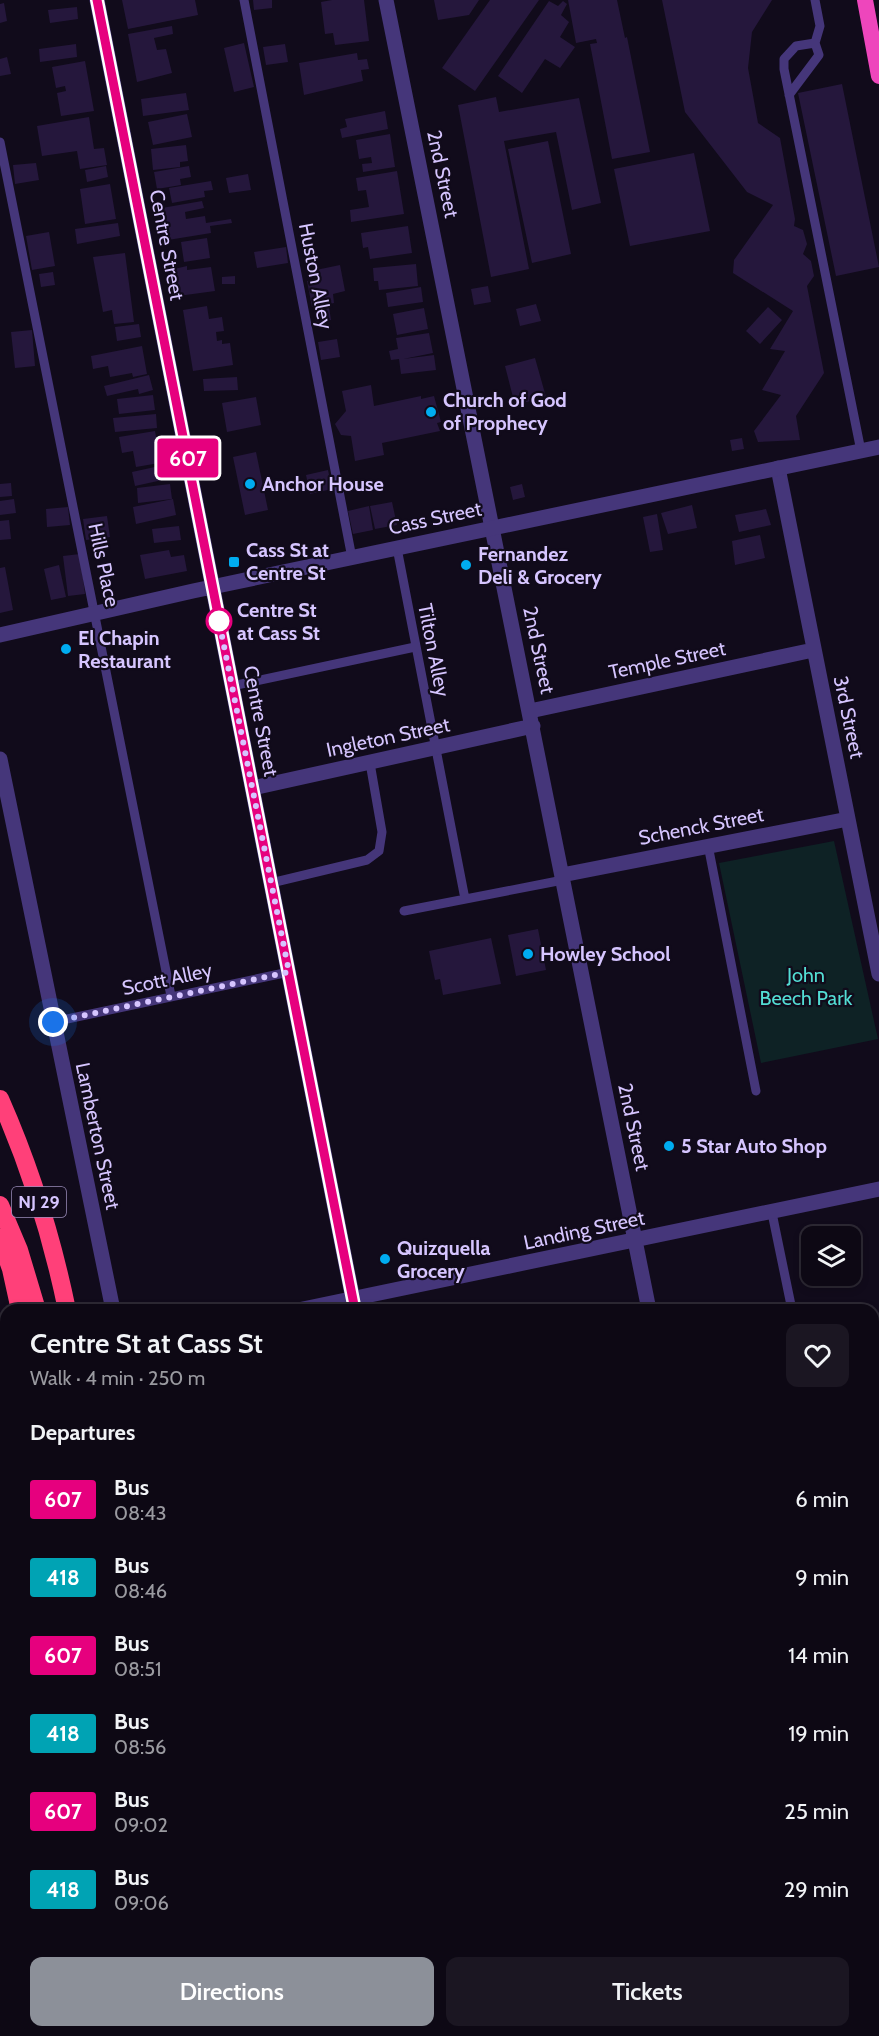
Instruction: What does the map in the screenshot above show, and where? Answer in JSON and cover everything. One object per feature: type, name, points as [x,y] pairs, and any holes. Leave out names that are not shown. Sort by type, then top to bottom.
[{"type":"highway","points":[[865,0],[879,76]]},
{"type":"highway","name":"NJ 29","points":[[0,1099],[34,1187],[53,1249],[66,1304]]},
{"type":"highway","name":"NJ 29","points":[[0,1205],[19,1250],[35,1304]]},
{"type":"highway","points":[[0,1238],[11,1269],[19,1304]]},
{"type":"street","name":"Centre Street","points":[[98,0],[354,1304]]},
{"type":"street","name":"2nd Street","points":[[386,0],[648,1304]]},
{"type":"street","name":"Cass Street","points":[[0,635],[212,587],[879,447]]},
{"type":"street","name":"3rd Street","points":[[778,468],[879,974]]},
{"type":"street","name":"Temple Street","points":[[531,719],[813,650]]},
{"type":"street","name":"Ingleton Street","points":[[253,788],[436,748],[531,719]]},
{"type":"street","name":"Lamberton Street","points":[[0,759],[112,1304]]},
{"type":"street","name":"Schenck Street","points":[[563,878],[708,845],[848,819]]},
{"type":"street","name":"Landing Street","points":[[354,1304],[879,1189]]},
{"type":"lane","name":"Huston Alley","points":[[244,0],[352,558]]},
{"type":"lane","points":[[789,95],[819,55],[815,43],[820,26],[815,0]]},
{"type":"lane","points":[[815,43],[796,46],[784,59],[789,95],[861,451]]},
{"type":"lane","name":"Hills Place","points":[[0,142],[171,996]]},
{"type":"lane","name":"Tilton Alley","points":[[397,548],[465,899]]},
{"type":"lane","points":[[232,686],[415,648]]},
{"type":"lane","points":[[272,883],[367,860],[379,851],[382,832],[370,763]]},
{"type":"lane","points":[[708,845],[756,1091]]},
{"type":"lane","name":"Schenck Street","points":[[404,911],[563,878]]},
{"type":"lane","name":"Scott Alley","points":[[53,1022],[289,972]]},
{"type":"lane","points":[[772,1212],[791,1304]]},
{"type":"green space","name":"John Beech Park","points":[[834,841],[878,1039],[761,1063],[719,863]]},
{"type":"building","points":[[122,0],[195,0],[198,15],[128,29]]},
{"type":"building","points":[[253,0],[272,0],[272,8],[254,10]]},
{"type":"building","points":[[364,0],[369,41],[335,45],[333,33],[325,34],[321,2]]},
{"type":"building","points":[[434,0],[479,0],[469,15],[438,20]]},
{"type":"building","points":[[490,0],[539,0],[475,91],[442,68]]},
{"type":"building","points":[[568,0],[617,0],[625,38],[627,37],[650,152],[612,159],[590,44],[597,43],[596,39],[576,43]]},
{"type":"building","points":[[662,0],[772,0],[752,32],[748,68],[758,123],[780,138],[795,219],[794,226],[803,230],[807,244],[803,254],[811,261],[814,276],[807,286],[824,373],[796,416],[800,440],[758,442],[754,431],[781,395],[762,390],[785,351],[770,349],[793,311],[733,273],[734,260],[773,205],[747,192],[685,112]]},
{"type":"building","points":[[549,1],[558,6],[563,1],[567,4],[561,15],[569,22],[560,37],[575,47],[560,68],[545,59],[522,93],[498,76]]},
{"type":"building","points":[[4,3],[7,21],[0,23],[0,4]]},
{"type":"building","points":[[77,7],[78,19],[50,23],[48,10]]},
{"type":"building","points":[[172,26],[173,34],[154,38],[157,50],[166,49],[172,73],[137,82],[128,34]]},
{"type":"building","points":[[244,43],[254,87],[234,92],[224,48]]},
{"type":"building","points":[[76,44],[77,57],[40,62],[39,49]]},
{"type":"building","points":[[285,44],[288,62],[266,65],[263,47]]},
{"type":"building","points":[[357,53],[358,60],[367,59],[369,69],[361,70],[363,81],[304,95],[299,63]]},
{"type":"building","points":[[7,57],[11,74],[0,76],[0,59]]},
{"type":"building","points":[[85,61],[94,111],[61,116],[57,93],[66,91],[65,86],[56,88],[52,67]]},
{"type":"building","points":[[842,84],[879,267],[836,276],[798,93]]},
{"type":"building","points":[[186,93],[189,110],[143,116],[141,99]]},
{"type":"building","points":[[496,97],[499,112],[579,98],[601,203],[572,210],[556,132],[504,141],[529,269],[491,277],[458,105]]},
{"type":"building","points":[[385,111],[388,129],[342,138],[340,129],[347,127],[345,119]]},
{"type":"building","points":[[187,114],[192,137],[153,145],[148,122]]},
{"type":"building","points":[[89,117],[94,149],[104,148],[107,165],[80,169],[77,151],[42,156],[37,126]]},
{"type":"building","points":[[390,134],[395,167],[363,172],[362,164],[372,163],[371,157],[359,159],[356,140]]},
{"type":"building","points":[[548,141],[571,254],[532,263],[508,149]]},
{"type":"building","points":[[186,145],[188,161],[180,162],[180,167],[153,170],[151,149]]},
{"type":"building","points":[[694,153],[710,231],[630,246],[614,169]]},
{"type":"building","points":[[36,163],[39,180],[15,184],[13,165]]},
{"type":"building","points":[[106,166],[108,177],[87,182],[85,170]]},
{"type":"building","points":[[189,166],[191,177],[180,179],[181,185],[157,189],[154,172]]},
{"type":"building","points":[[397,171],[404,214],[351,222],[350,210],[369,207],[366,190],[358,191],[356,178]]},
{"type":"building","points":[[248,174],[251,190],[229,193],[226,178]]},
{"type":"building","points":[[211,181],[213,190],[204,191],[205,197],[172,203],[169,188]]},
{"type":"building","points":[[110,184],[116,219],[85,224],[80,189]]},
{"type":"building","points":[[202,201],[204,208],[185,212],[186,219],[205,216],[206,223],[231,219],[232,223],[210,226],[211,233],[168,240],[162,208]]},
{"type":"building","points":[[118,223],[120,236],[77,244],[75,229]]},
{"type":"building","points":[[408,226],[412,253],[370,259],[368,247],[363,248],[361,233]]},
{"type":"building","points":[[49,232],[55,266],[32,270],[26,236]]},
{"type":"building","points":[[207,238],[210,258],[184,262],[181,242]]},
{"type":"building","points":[[286,247],[288,263],[257,268],[254,252]]},
{"type":"building","points":[[125,253],[134,322],[114,324],[112,310],[103,312],[93,257]]},
{"type":"building","points":[[416,264],[418,286],[379,290],[378,281],[374,281],[373,268]]},
{"type":"building","points":[[340,265],[345,291],[333,294],[334,303],[312,307],[307,281],[317,279],[316,270]]},
{"type":"building","points":[[187,266],[187,270],[211,267],[215,291],[178,296],[174,269]]},
{"type":"building","points":[[53,272],[55,285],[41,287],[39,274]]},
{"type":"building","points":[[235,276],[235,284],[222,284],[222,277]]},
{"type":"building","points":[[488,286],[491,302],[474,305],[471,289]]},
{"type":"building","points":[[421,287],[423,302],[388,307],[386,293]]},
{"type":"building","points":[[536,304],[541,321],[520,326],[516,309]]},
{"type":"building","points":[[207,306],[209,319],[222,317],[224,331],[216,332],[217,341],[222,340],[222,344],[230,343],[233,365],[193,371],[183,310]]},
{"type":"building","points":[[329,307],[331,320],[316,322],[314,309]]},
{"type":"building","points":[[768,307],[782,320],[760,344],[746,331]]},
{"type":"building","points":[[424,308],[428,329],[397,335],[393,314]]},
{"type":"building","points":[[139,324],[141,337],[117,341],[115,327]]},
{"type":"building","points":[[32,330],[35,366],[15,368],[11,332]]},
{"type":"building","points":[[429,333],[433,353],[403,359],[434,355],[436,370],[401,374],[399,359],[391,360],[389,351],[398,349],[396,338]]},
{"type":"building","points":[[337,339],[340,357],[321,360],[318,342]]},
{"type":"building","points":[[142,346],[147,374],[133,377],[132,373],[110,377],[108,366],[93,369],[91,356]]},
{"type":"building","points":[[535,358],[546,397],[515,405],[505,366]]},
{"type":"building","points":[[149,375],[153,390],[139,394],[138,389],[107,396],[104,386]]},
{"type":"building","points":[[237,377],[238,390],[204,391],[203,379]]},
{"type":"building","points":[[371,385],[374,406],[421,396],[421,399],[434,396],[441,422],[437,423],[440,431],[382,443],[384,455],[355,461],[351,436],[341,435],[335,424],[346,411],[342,391]]},
{"type":"building","points":[[153,395],[155,410],[119,414],[117,399]]},
{"type":"building","points":[[256,397],[261,425],[227,432],[222,403]]},
{"type":"building","points":[[156,414],[157,428],[115,432],[113,418]]},
{"type":"building","points":[[155,431],[158,448],[162,448],[165,462],[136,467],[133,451],[122,453],[119,437]]},
{"type":"building","points":[[742,438],[744,449],[732,451],[730,440]]},
{"type":"building","name":"Anchor House","points":[[256,452],[268,510],[245,515],[233,457]]},
{"type":"building","points":[[164,465],[167,479],[135,486],[132,472]]},
{"type":"building","points":[[328,470],[332,489],[310,494],[306,475]]},
{"type":"building","points":[[11,483],[12,496],[0,497],[0,484]]},
{"type":"building","points":[[170,484],[172,499],[138,503],[137,488]]},
{"type":"building","points":[[522,484],[525,497],[513,500],[510,487]]},
{"type":"building","points":[[14,499],[16,513],[0,515],[0,501]]},
{"type":"building","points":[[173,499],[176,515],[136,524],[133,507]]},
{"type":"building","points":[[392,502],[397,525],[375,529],[370,506]]},
{"type":"building","points":[[692,505],[697,528],[668,534],[661,513]]},
{"type":"building","points":[[369,506],[373,530],[353,534],[348,511]]},
{"type":"building","points":[[68,507],[70,525],[47,527],[46,509]]},
{"type":"building","points":[[766,509],[771,525],[739,532],[735,515]]},
{"type":"building","points":[[657,514],[663,550],[650,552],[643,517]]},
{"type":"building","points":[[107,516],[110,537],[86,540],[83,519]]},
{"type":"building","points":[[9,520],[11,539],[0,540],[0,521]]},
{"type":"building","points":[[179,526],[181,540],[154,543],[152,529]]},
{"type":"building","points":[[760,535],[765,558],[735,565],[732,541]]},
{"type":"building","points":[[169,550],[171,557],[184,555],[187,571],[145,579],[140,555]]},
{"type":"building","points":[[80,554],[85,594],[68,596],[63,556]]},
{"type":"building","points":[[59,565],[66,597],[51,600],[44,569]]},
{"type":"building","points":[[5,567],[13,610],[0,613],[0,568]]},
{"type":"building","points":[[538,929],[546,970],[516,976],[508,935]]},
{"type":"building","points":[[491,938],[501,984],[443,995],[440,979],[435,980],[429,951]]},
{"type":"bus line","name":"607","points":[[97,0],[354,1304]]},
{"type":"place","name":"Church of God of Prophecy","points":[[431,412]]},
{"type":"place","name":"Anchor House","points":[[250,484]]},
{"type":"place","name":"Cass St at Centre St","points":[[234,562]]},
{"type":"place","name":"Fernandez Deli & Grocery","points":[[466,565]]},
{"type":"place","name":"Centre St at Cass St","points":[[219,621]]},
{"type":"place","name":"El Chapin Restaurant","points":[[66,649]]},
{"type":"place","name":"Howley School","points":[[528,954]]},
{"type":"place","name":"5 Star Auto Shop","points":[[669,1146]]},
{"type":"place","name":"Quizquella Grocery","points":[[385,1259]]},
{"type":"route","points":[[53,1022],[289,972],[219,621]]}]
